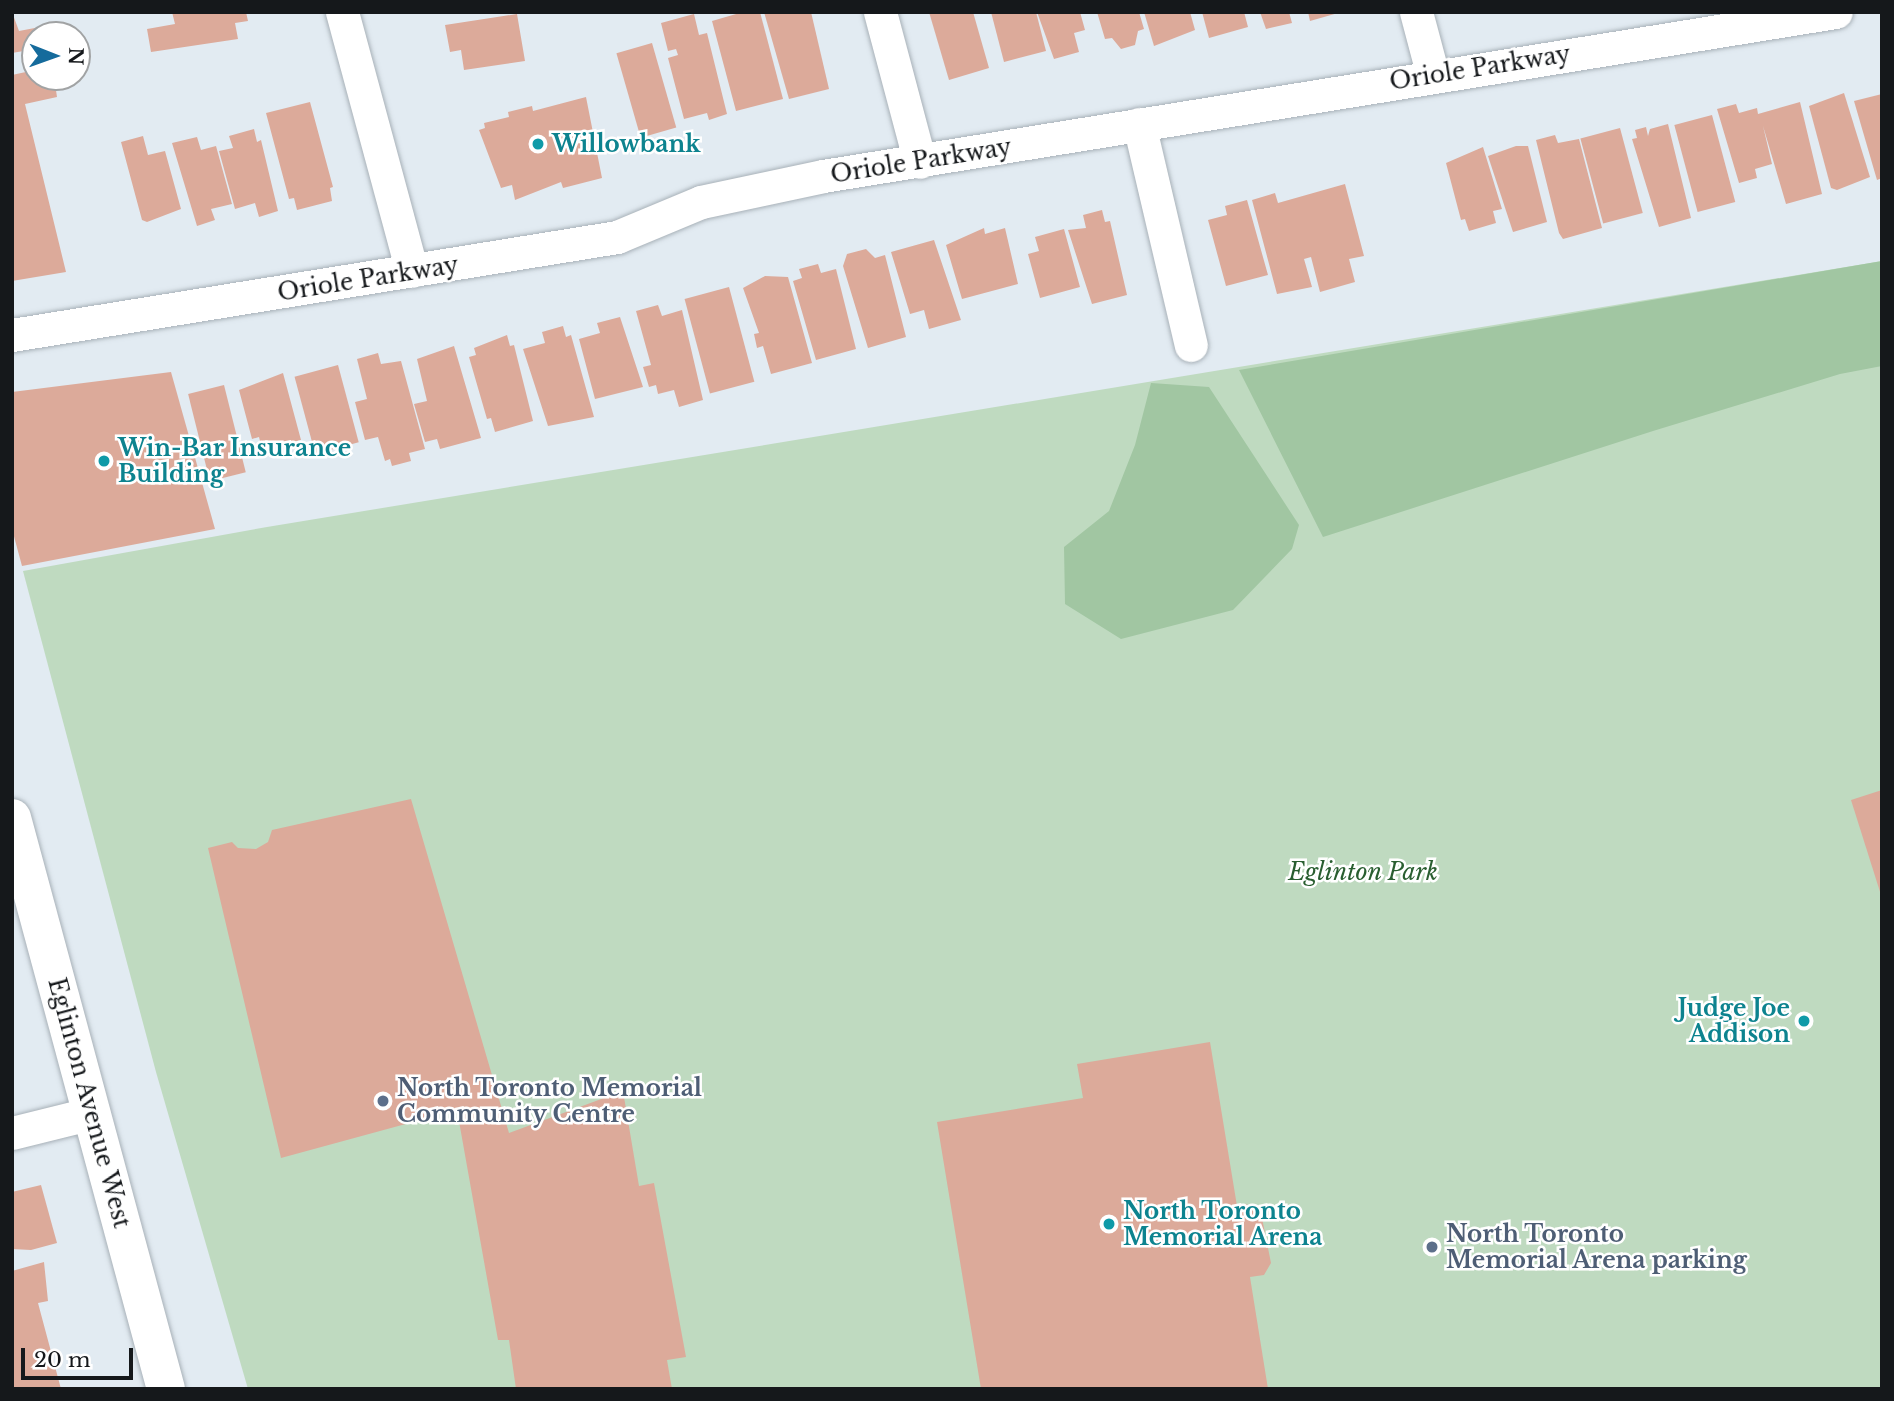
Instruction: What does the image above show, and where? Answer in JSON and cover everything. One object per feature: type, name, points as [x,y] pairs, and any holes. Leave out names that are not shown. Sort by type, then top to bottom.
[{"type":"main road","name":"Eglinton Avenue West","points":[[12,818],[166,1389]]},
{"type":"street","points":[[342,12],[412,271]]},
{"type":"street","points":[[880,12],[920,162]]},
{"type":"street","points":[[1416,12],[1433,76]]},
{"type":"street","name":"Oriole Parkway","points":[[12,335],[617,237],[740,191],[1836,12]]},
{"type":"street","points":[[1139,124],[1191,345]]},
{"type":"street","points":[[12,1133],[92,1113]]},
{"type":"green space","name":"Eglinton Park","points":[[1882,261],[1882,1389],[248,1389],[156,1072],[23,571],[267,527]]},
{"type":"green space","points":[[1882,261],[1882,366],[1840,374],[1653,431],[1323,537],[1239,370]]},
{"type":"green space","points":[[1151,383],[1209,387],[1299,525],[1292,549],[1233,610],[1121,639],[1065,604],[1064,547],[1109,511],[1135,445]]},
{"type":"building","points":[[12,12],[21,31],[21,51],[12,53]]},
{"type":"building","points":[[172,12],[246,12],[248,21],[235,23],[238,39],[151,52],[147,29],[175,24]]},
{"type":"building","points":[[743,12],[760,12],[783,99],[736,111],[712,21]]},
{"type":"building","points":[[764,12],[811,12],[829,89],[789,99]]},
{"type":"building","points":[[929,12],[973,12],[989,68],[949,80]]},
{"type":"building","points":[[991,12],[1036,12],[1046,51],[1004,62]]},
{"type":"building","points":[[1037,12],[1080,12],[1085,30],[1074,33],[1079,52],[1054,59]]},
{"type":"building","points":[[1097,12],[1139,12],[1144,29],[1138,31],[1135,45],[1121,49],[1112,38],[1105,39]]},
{"type":"building","points":[[1144,12],[1190,12],[1195,30],[1154,46]]},
{"type":"building","points":[[1202,12],[1244,12],[1248,27],[1209,38]]},
{"type":"building","points":[[1260,12],[1289,12],[1292,23],[1266,29]]},
{"type":"building","points":[[1308,12],[1338,12],[1338,13],[1310,21]]},
{"type":"building","points":[[517,14],[525,61],[464,70],[461,50],[450,52],[445,25]]},
{"type":"building","points":[[694,14],[699,35],[707,33],[727,114],[709,120],[707,113],[684,119],[668,58],[678,55],[676,49],[668,51],[661,23]]},
{"type":"building","points":[[652,43],[676,128],[641,138],[616,53]]},
{"type":"building","points":[[21,73],[21,91],[56,91],[57,97],[25,104],[66,272],[12,281],[12,75]]},
{"type":"building","points":[[1844,93],[1870,177],[1837,190],[1831,188],[1809,106]]},
{"type":"building","points":[[1882,94],[1882,178],[1877,180],[1854,101]]},
{"type":"building","name":"Willowbank","points":[[586,97],[602,178],[563,188],[561,182],[515,200],[512,185],[501,188],[479,130],[485,128],[484,123],[509,117],[508,112],[532,106],[533,111]]},
{"type":"building","points":[[310,102],[333,187],[330,188],[332,201],[297,210],[294,198],[289,199],[266,113]]},
{"type":"building","points":[[1800,102],[1822,194],[1786,204],[1763,126],[1772,164],[1755,169],[1757,178],[1739,183],[1717,109],[1736,104],[1739,113],[1757,108],[1758,114]]},
{"type":"building","points":[[1712,115],[1735,202],[1698,212],[1674,125]]},
{"type":"building","points":[[1668,124],[1691,218],[1659,227],[1632,139],[1637,138],[1635,130],[1646,127],[1648,136],[1650,129]]},
{"type":"building","points":[[1620,128],[1643,213],[1603,224],[1580,139]]},
{"type":"building","points":[[254,129],[257,142],[261,140],[278,211],[259,217],[255,203],[235,209],[219,151],[233,148],[229,136]]},
{"type":"building","points":[[1555,135],[1558,143],[1579,139],[1602,228],[1563,239],[1559,233],[1536,140]]},
{"type":"building","points":[[143,136],[148,155],[165,151],[181,209],[147,222],[142,220],[121,142]]},
{"type":"building","points":[[197,137],[201,150],[216,146],[232,204],[211,209],[215,220],[197,226],[172,143]]},
{"type":"building","points":[[1516,146],[1528,146],[1547,222],[1513,232],[1488,156]]},
{"type":"building","points":[[1483,147],[1502,209],[1493,211],[1496,223],[1469,231],[1465,219],[1461,220],[1446,163]]},
{"type":"building","points":[[1345,184],[1364,256],[1349,259],[1355,282],[1320,292],[1311,257],[1304,259],[1312,287],[1277,294],[1252,200],[1275,193],[1278,203]]},
{"type":"building","points":[[1247,200],[1268,275],[1226,286],[1208,220],[1227,215],[1225,206]]},
{"type":"building","points":[[1102,210],[1105,222],[1110,221],[1127,295],[1092,304],[1068,230],[1086,228],[1083,215]]},
{"type":"building","points":[[984,228],[985,234],[1005,228],[1018,284],[962,299],[946,245]]},
{"type":"building","points":[[1064,229],[1080,287],[1040,298],[1028,254],[1039,251],[1035,237]]},
{"type":"building","points":[[934,240],[961,320],[929,329],[924,310],[910,314],[891,252]]},
{"type":"building","points":[[866,249],[875,258],[885,255],[906,337],[868,348],[843,266],[847,254]]},
{"type":"building","points":[[818,264],[821,273],[836,269],[856,349],[816,360],[793,281],[802,278],[799,269]]},
{"type":"building","points":[[765,276],[788,277],[812,363],[771,374],[763,346],[757,348],[754,334],[759,333],[743,288]]},
{"type":"building","points":[[729,287],[754,382],[710,394],[685,299]]},
{"type":"building","points":[[658,305],[662,316],[682,310],[703,400],[679,407],[674,390],[658,394],[656,385],[649,387],[643,367],[651,365],[636,311]]},
{"type":"building","points":[[620,317],[643,387],[595,399],[579,339],[600,333],[597,323]]},
{"type":"building","points":[[563,326],[566,337],[571,335],[594,417],[548,426],[523,349],[545,343],[542,332]]},
{"type":"building","points":[[507,335],[510,346],[514,345],[533,421],[495,432],[491,418],[487,419],[469,357],[476,355],[474,348]]},
{"type":"building","points":[[454,346],[481,438],[440,449],[437,439],[425,442],[414,404],[427,401],[417,359]]},
{"type":"building","points":[[378,353],[381,364],[401,361],[425,449],[409,453],[411,461],[392,466],[390,459],[385,461],[378,437],[365,440],[355,402],[367,399],[357,359]]},
{"type":"building","points":[[338,365],[359,442],[315,454],[295,377]]},
{"type":"building","name":"Win-Bar Insurance Building","points":[[171,372],[215,529],[22,566],[12,529],[12,392]]},
{"type":"building","points":[[283,373],[301,440],[262,449],[259,437],[252,439],[239,390]]},
{"type":"building","points":[[224,385],[246,472],[210,481],[188,394]]},
{"type":"building","points":[[1882,790],[1882,895],[1881,895],[1851,800]]},
{"type":"building","name":"North Toronto Memorial Community Centre","points":[[411,799],[509,1133],[623,1091],[639,1186],[654,1183],[686,1357],[667,1360],[672,1389],[516,1389],[509,1340],[498,1340],[457,1110],[281,1158],[208,848],[232,842],[238,848],[256,849],[268,842],[272,830]]},
{"type":"building","name":"North Toronto Memorial Arena","points":[[1210,1042],[1237,1206],[1246,1204],[1261,1213],[1271,1263],[1264,1275],[1250,1277],[1268,1389],[981,1389],[937,1122],[1083,1098],[1077,1064]]},
{"type":"building","points":[[41,1185],[57,1243],[31,1250],[12,1249],[12,1192]]},
{"type":"building","points":[[44,1262],[48,1301],[38,1303],[61,1389],[12,1389],[12,1271]]},
{"type":"place","name":"Willowbank","points":[[538,144]]},
{"type":"place","name":"Win-Bar Insurance Building","points":[[104,461]]},
{"type":"place","name":"Judge Joe Addison","points":[[1804,1021]]},
{"type":"place","name":"North Toronto Memorial Community Centre","points":[[383,1101]]},
{"type":"place","name":"North Toronto Memorial Arena","points":[[1109,1224]]},
{"type":"place","name":"North Toronto Memorial Arena parking","points":[[1432,1247]]}]
